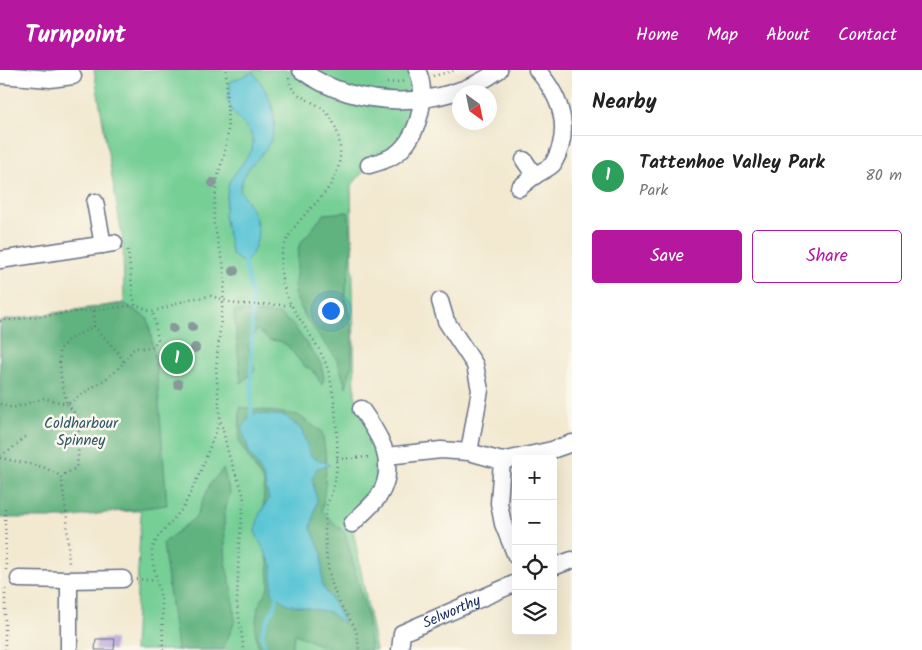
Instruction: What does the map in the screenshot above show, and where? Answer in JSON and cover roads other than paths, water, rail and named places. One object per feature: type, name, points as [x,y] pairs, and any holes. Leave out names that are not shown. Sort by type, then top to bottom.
[{"type":"street","points":[[296,72],[356,96],[396,101],[456,92],[489,77],[499,70]]},
{"type":"street","points":[[519,188],[552,165],[564,151],[570,126],[565,107],[553,88],[537,70]]},
{"type":"street","points":[[0,72],[50,79],[73,76]]},
{"type":"street","points":[[368,165],[392,157],[406,146],[416,126],[423,98],[419,74]]},
{"type":"street","points":[[524,160],[534,176]]},
{"type":"street","points":[[0,260],[108,244],[95,202]]},
{"type":"street","points":[[440,301],[446,321],[475,365],[480,390],[469,452]]},
{"type":"street","points":[[352,524],[379,496],[386,479],[387,456],[378,433],[360,409]]},
{"type":"street","points":[[387,456],[441,450],[469,452],[502,461],[552,450],[572,443]]},
{"type":"street","points":[[502,461],[499,503],[503,524],[512,546]]},
{"type":"street","points":[[557,566],[572,560]]},
{"type":"street","points":[[19,579],[123,579]]},
{"type":"street","points":[[69,580],[69,650]]},
{"type":"street","name":"Selworthy","points":[[400,650],[402,633],[512,584]]},
{"type":"water","points":[[253,72],[264,88],[272,105],[275,124],[270,142],[248,170],[240,191],[252,209],[258,227],[256,245],[245,264],[232,255],[224,216],[229,182],[252,150],[253,140],[250,132],[232,111],[227,99],[230,82]]},
{"type":"water","points":[[251,413],[285,416],[301,429],[311,456],[330,465],[317,468],[312,479],[317,500],[311,528],[322,554],[322,585],[338,610],[344,624],[329,612],[287,604],[272,593],[272,565],[255,532],[259,515],[269,499],[262,473],[250,454],[242,430]]},
{"type":"waterway","points":[[244,259],[252,298],[251,416]]},
{"type":"waterway","points":[[266,650],[262,636],[263,629],[273,611],[277,594]]},
{"type":"place","name":"Tattenhoe Valley Park","points":[[177,358]]},
{"type":"park label","name":"Coldharbour Spinney","points":[[81,432]]}]
